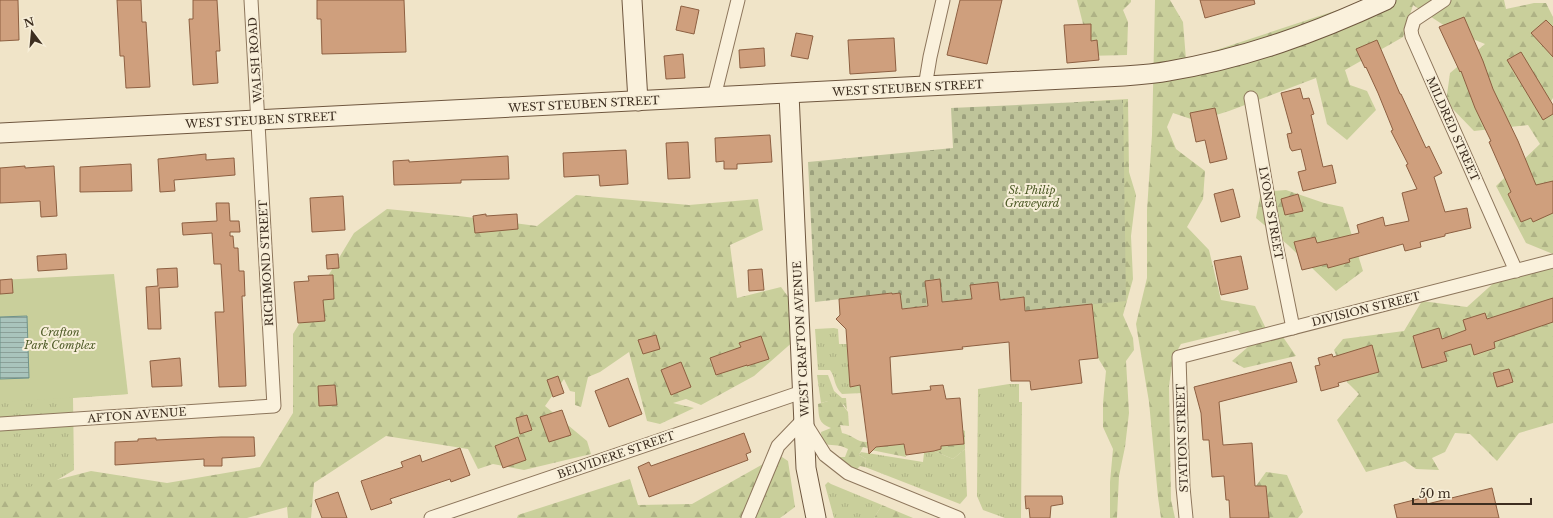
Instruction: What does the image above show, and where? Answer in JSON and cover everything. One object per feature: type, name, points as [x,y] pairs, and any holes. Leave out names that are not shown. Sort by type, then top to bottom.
[{"type":"main road","points":[[632,0],[638,101]]},
{"type":"main road","name":"WEST STEUBEN STREET","points":[[0,133],[925,87],[1124,76],[1168,72],[1278,45],[1324,28],[1386,0]]},
{"type":"main road","name":"WEST CRAFTON AVENUE","points":[[789,94],[804,420]]},
{"type":"main road","points":[[804,420],[806,468],[816,518]]},
{"type":"street","name":"WALSH ROAD","points":[[251,0],[259,120]]},
{"type":"street","points":[[714,97],[738,0]]},
{"type":"street","points":[[925,87],[943,0]]},
{"type":"street","name":"MILDRED STREET","points":[[1444,0],[1414,20],[1411,30],[1412,36],[1516,271]]},
{"type":"street","name":"LYONS STREET","points":[[1251,98],[1275,239],[1293,328]]},
{"type":"street","name":"RICHMOND STREET","points":[[259,120],[274,406]]},
{"type":"street","name":"DIVISION STREET","points":[[1179,358],[1553,261]]},
{"type":"street","name":"STATION STREET","points":[[1179,358],[1182,487],[1186,518]]},
{"type":"street","name":"BELVIDERE STREET","points":[[431,518],[802,392]]},
{"type":"street","name":"AFTON AVENUE","points":[[0,424],[274,406]]},
{"type":"street","points":[[748,518],[778,446],[804,420]]},
{"type":"street","name":"WEST CRAFTON AVENUE","points":[[804,420],[825,455],[848,473],[958,518]]},
{"type":"green space","points":[[1077,0],[1131,0],[1131,2],[1123,10],[1128,22],[1127,55],[1085,56],[1086,36]]},
{"type":"green space","points":[[1155,0],[1170,0],[1183,22],[1186,60],[1359,3],[1364,0],[1504,0],[1506,9],[1534,3],[1546,3],[1553,17],[1553,98],[1547,107],[1553,114],[1553,254],[1526,243],[1496,186],[1540,144],[1528,125],[1474,131],[1446,102],[1450,73],[1485,44],[1451,30],[1413,5],[1403,37],[1345,70],[1350,85],[1367,91],[1376,110],[1347,140],[1327,124],[1316,78],[1229,111],[1197,121],[1173,113],[1167,127],[1176,149],[1205,171],[1203,199],[1187,227],[1209,250],[1221,300],[1255,306],[1271,339],[1283,337],[1296,356],[1244,368],[1232,361],[1249,346],[1238,330],[1181,344],[1173,358],[1169,386],[1171,500],[1175,518],[1161,518],[1149,402],[1136,324],[1147,278],[1147,210],[1152,135]]},
{"type":"green space","name":"St. Philip Graveyard","points":[[1128,99],[1129,172],[1136,195],[1131,236],[1133,279],[1123,315],[1133,338],[1134,350],[1126,361],[1129,413],[1125,447],[1119,476],[1117,518],[1110,518],[1110,482],[1113,449],[1103,427],[1103,403],[1106,371],[1098,358],[1092,304],[1032,310],[1026,319],[1024,298],[998,282],[970,285],[942,302],[940,279],[925,281],[888,189],[1077,102]]},
{"type":"green space","name":"St. Philip Graveyard","points":[[1123,100],[1126,301],[1025,311],[1024,297],[1000,300],[998,282],[970,285],[972,299],[942,302],[940,279],[925,281],[928,303],[926,306],[899,309],[901,305],[900,293],[815,302],[808,162],[953,148],[951,108]]},
{"type":"green space","points":[[1286,190],[1324,203],[1343,207],[1363,271],[1336,291],[1288,245],[1256,218],[1261,192]]},
{"type":"green space","points":[[576,195],[689,205],[758,199],[763,230],[730,245],[737,298],[781,287],[794,305],[795,340],[754,376],[701,405],[686,399],[673,403],[694,408],[660,424],[647,421],[629,352],[600,372],[588,377],[581,407],[575,405],[575,392],[570,391],[564,379],[545,406],[587,441],[591,454],[524,470],[493,464],[478,469],[468,449],[386,436],[314,483],[311,518],[288,518],[287,507],[247,518],[0,518],[0,497],[6,493],[91,471],[167,483],[260,467],[293,413],[293,334],[354,233],[387,209],[537,226]]},
{"type":"green space","points":[[1553,268],[1553,423],[1519,433],[1497,461],[1470,434],[1455,433],[1445,452],[1432,458],[1439,470],[1416,469],[1405,461],[1366,472],[1337,420],[1359,394],[1347,382],[1334,350],[1343,339],[1404,331],[1422,301],[1467,307],[1497,280]]},
{"type":"green space","name":"Crafton Park Complex","points":[[114,274],[128,394],[0,402],[0,280]]},
{"type":"green space","name":"Crafton Park Complex","points":[[0,280],[128,394],[73,398],[74,470],[0,514]]},
{"type":"green space","points":[[815,329],[838,329],[839,344],[847,344],[850,386],[861,385],[862,393],[842,394],[837,388],[830,370],[818,370]]},
{"type":"green space","points":[[817,375],[828,375],[834,391],[842,398],[846,398],[847,410],[844,405],[828,401],[821,403]]},
{"type":"green space","points":[[1009,384],[1019,384],[1019,402],[1022,402],[1021,518],[1005,518],[983,510],[977,496],[978,389]]},
{"type":"green space","points":[[839,400],[848,412],[849,426],[840,425],[842,433],[860,441],[867,442],[868,448],[863,447],[859,455],[866,459],[865,467],[860,466],[855,471],[845,469],[847,464],[838,457],[845,457],[848,449],[841,446],[822,443],[821,432],[831,428],[821,422],[818,404]]},
{"type":"green space","points":[[963,430],[965,431],[965,449],[953,459],[934,451],[941,449],[941,446]]},
{"type":"green space","points":[[904,444],[906,457],[871,450],[876,447]]},
{"type":"green space","points":[[965,449],[967,496],[960,504],[865,467],[866,459],[859,455],[861,452],[923,462],[924,453],[934,451],[953,459]]},
{"type":"green space","points":[[779,455],[788,461],[795,507],[780,518],[517,518],[518,515],[630,479],[638,505],[692,504]]},
{"type":"green space","points":[[1266,472],[1287,475],[1303,512],[1298,518],[1269,518],[1266,486],[1256,486]]},
{"type":"green space","points":[[828,482],[882,505],[874,518],[834,518],[825,485]]},
{"type":"green space","points":[[882,505],[913,518],[874,518]]},
{"type":"water","points":[[27,316],[29,378],[0,379],[0,317]]},
{"type":"building","points":[[0,0],[18,0],[19,40],[0,41]]},
{"type":"building","points":[[117,0],[141,0],[142,22],[146,22],[150,87],[126,88],[124,56],[120,56]]},
{"type":"building","points":[[193,0],[217,0],[220,51],[216,51],[218,83],[193,85],[189,19],[193,19]]},
{"type":"building","points":[[317,0],[404,0],[406,52],[322,54],[321,19],[317,19]]},
{"type":"building","points":[[960,0],[1002,0],[987,64],[947,55]]},
{"type":"building","points":[[1200,0],[1254,0],[1255,4],[1205,18]]},
{"type":"building","points":[[681,6],[699,10],[694,34],[676,30]]},
{"type":"building","points":[[1464,17],[1493,89],[1518,141],[1536,185],[1553,181],[1553,213],[1533,222],[1531,218],[1521,222],[1508,194],[1511,192],[1489,142],[1491,141],[1475,108],[1461,71],[1460,72],[1439,27]]},
{"type":"building","points":[[1546,20],[1553,27],[1553,57],[1531,33]]},
{"type":"building","points":[[1091,24],[1091,41],[1097,40],[1099,60],[1067,63],[1064,25]]},
{"type":"building","points":[[796,33],[813,36],[808,59],[791,56]]},
{"type":"building","points":[[894,38],[896,71],[850,74],[848,40]]},
{"type":"building","points":[[1377,40],[1400,94],[1426,148],[1429,146],[1442,173],[1434,177],[1445,212],[1467,208],[1471,228],[1420,242],[1421,247],[1405,251],[1403,244],[1349,259],[1350,262],[1328,268],[1327,264],[1302,270],[1294,242],[1315,237],[1317,243],[1359,233],[1357,225],[1383,217],[1385,226],[1409,221],[1402,193],[1417,189],[1406,165],[1408,164],[1391,131],[1393,130],[1378,93],[1356,49]]},
{"type":"building","points":[[764,48],[765,66],[740,68],[739,50]]},
{"type":"building","points":[[1521,52],[1553,105],[1553,114],[1543,120],[1507,60]]},
{"type":"building","points":[[683,54],[685,78],[666,79],[664,56]]},
{"type":"building","points":[[1300,88],[1303,99],[1309,98],[1314,114],[1311,115],[1323,167],[1332,165],[1336,183],[1303,191],[1298,172],[1306,170],[1301,149],[1292,151],[1290,148],[1287,134],[1292,133],[1281,93]]},
{"type":"building","points":[[1215,108],[1227,159],[1210,163],[1205,140],[1196,142],[1190,113]]},
{"type":"building","points":[[770,135],[772,162],[737,164],[737,169],[724,169],[724,161],[716,162],[715,138]]},
{"type":"building","points":[[688,142],[690,178],[668,179],[666,143]]},
{"type":"building","points":[[626,150],[628,184],[600,186],[599,175],[564,177],[563,153]]},
{"type":"building","points":[[206,154],[206,160],[234,158],[235,175],[174,180],[175,191],[160,192],[158,159]]},
{"type":"building","points":[[508,156],[509,179],[461,180],[461,183],[394,185],[393,161],[409,160],[409,162]]},
{"type":"building","points":[[131,164],[132,191],[80,192],[80,167]]},
{"type":"building","points":[[25,166],[25,168],[54,166],[57,216],[41,217],[40,201],[0,203],[0,168]]},
{"type":"building","points":[[1233,189],[1240,217],[1221,222],[1214,194]]},
{"type":"building","points":[[1298,194],[1303,211],[1285,215],[1281,199]]},
{"type":"building","points":[[343,196],[345,230],[312,232],[310,198]]},
{"type":"building","points":[[216,203],[229,203],[230,221],[239,221],[240,232],[230,232],[230,236],[233,236],[234,248],[238,248],[239,271],[244,271],[245,296],[242,296],[246,386],[219,387],[215,312],[224,312],[221,264],[214,264],[212,233],[183,235],[182,223],[217,221]]},
{"type":"building","points":[[486,214],[486,216],[517,214],[518,229],[475,233],[473,216]]},
{"type":"building","points":[[66,254],[67,269],[38,271],[37,256]]},
{"type":"building","points":[[338,254],[339,268],[327,269],[326,255]]},
{"type":"building","points":[[1241,256],[1248,289],[1221,295],[1214,261]]},
{"type":"building","points":[[177,268],[178,287],[159,288],[161,329],[148,329],[146,287],[158,286],[157,269]]},
{"type":"building","points":[[762,269],[764,290],[749,291],[748,270]]},
{"type":"building","points":[[333,275],[334,299],[323,300],[325,321],[298,323],[294,282],[309,281],[308,276]]},
{"type":"building","points":[[12,279],[13,293],[0,294],[0,280]]},
{"type":"building","points":[[940,279],[942,302],[972,299],[970,285],[998,282],[1000,300],[1024,297],[1025,311],[1092,304],[1098,358],[1079,360],[1082,383],[1031,390],[1030,381],[1011,381],[1009,342],[890,357],[892,394],[931,390],[930,386],[943,385],[946,399],[960,398],[964,444],[941,446],[941,449],[934,451],[906,455],[904,444],[876,447],[869,454],[860,385],[850,387],[846,329],[836,319],[840,315],[839,299],[900,293],[902,309],[928,306],[925,281]]},
{"type":"building","points":[[1553,298],[1553,322],[1494,342],[1495,348],[1474,355],[1471,344],[1444,352],[1447,361],[1422,368],[1413,336],[1439,328],[1442,339],[1466,330],[1463,320],[1485,313],[1487,319]]},
{"type":"building","points":[[656,335],[660,349],[643,354],[638,340]]},
{"type":"building","points":[[761,336],[769,359],[716,375],[710,358],[741,347],[739,343]]},
{"type":"building","points":[[1372,345],[1379,372],[1338,383],[1339,386],[1321,391],[1315,366],[1320,365],[1318,358],[1332,354],[1333,357]]},
{"type":"building","points":[[180,358],[182,386],[152,387],[150,361]]},
{"type":"building","points":[[681,362],[691,387],[671,395],[661,370]]},
{"type":"building","points":[[1291,362],[1297,382],[1219,402],[1223,445],[1252,443],[1255,486],[1266,486],[1269,518],[1230,518],[1229,500],[1226,500],[1224,476],[1212,477],[1209,440],[1203,440],[1201,413],[1194,387]]},
{"type":"building","points":[[1509,369],[1513,382],[1497,387],[1493,373]]},
{"type":"building","points":[[558,376],[564,393],[553,397],[547,380]]},
{"type":"building","points":[[628,378],[642,414],[609,427],[595,391]]},
{"type":"building","points":[[335,385],[337,405],[319,406],[318,386]]},
{"type":"building","points":[[562,410],[571,435],[549,442],[540,417]]},
{"type":"building","points":[[527,415],[532,430],[520,434],[516,418]]},
{"type":"building","points":[[744,433],[751,452],[746,454],[748,460],[649,497],[638,467],[649,462],[651,466]]},
{"type":"building","points":[[254,437],[255,456],[222,458],[222,466],[204,466],[204,459],[115,465],[115,442],[138,441],[138,439],[156,438],[156,440]]},
{"type":"building","points":[[518,437],[526,460],[503,468],[495,446]]},
{"type":"building","points":[[460,448],[470,475],[451,482],[450,479],[390,499],[392,503],[371,510],[361,481],[403,467],[401,462],[420,455],[422,462]]},
{"type":"building","points":[[1492,488],[1499,518],[1397,518],[1394,505],[1426,497],[1427,504]]},
{"type":"building","points":[[338,492],[347,518],[322,518],[315,500]]},
{"type":"building","points":[[1025,496],[1062,496],[1063,504],[1051,506],[1050,518],[1030,518],[1029,508],[1026,509]]}]
